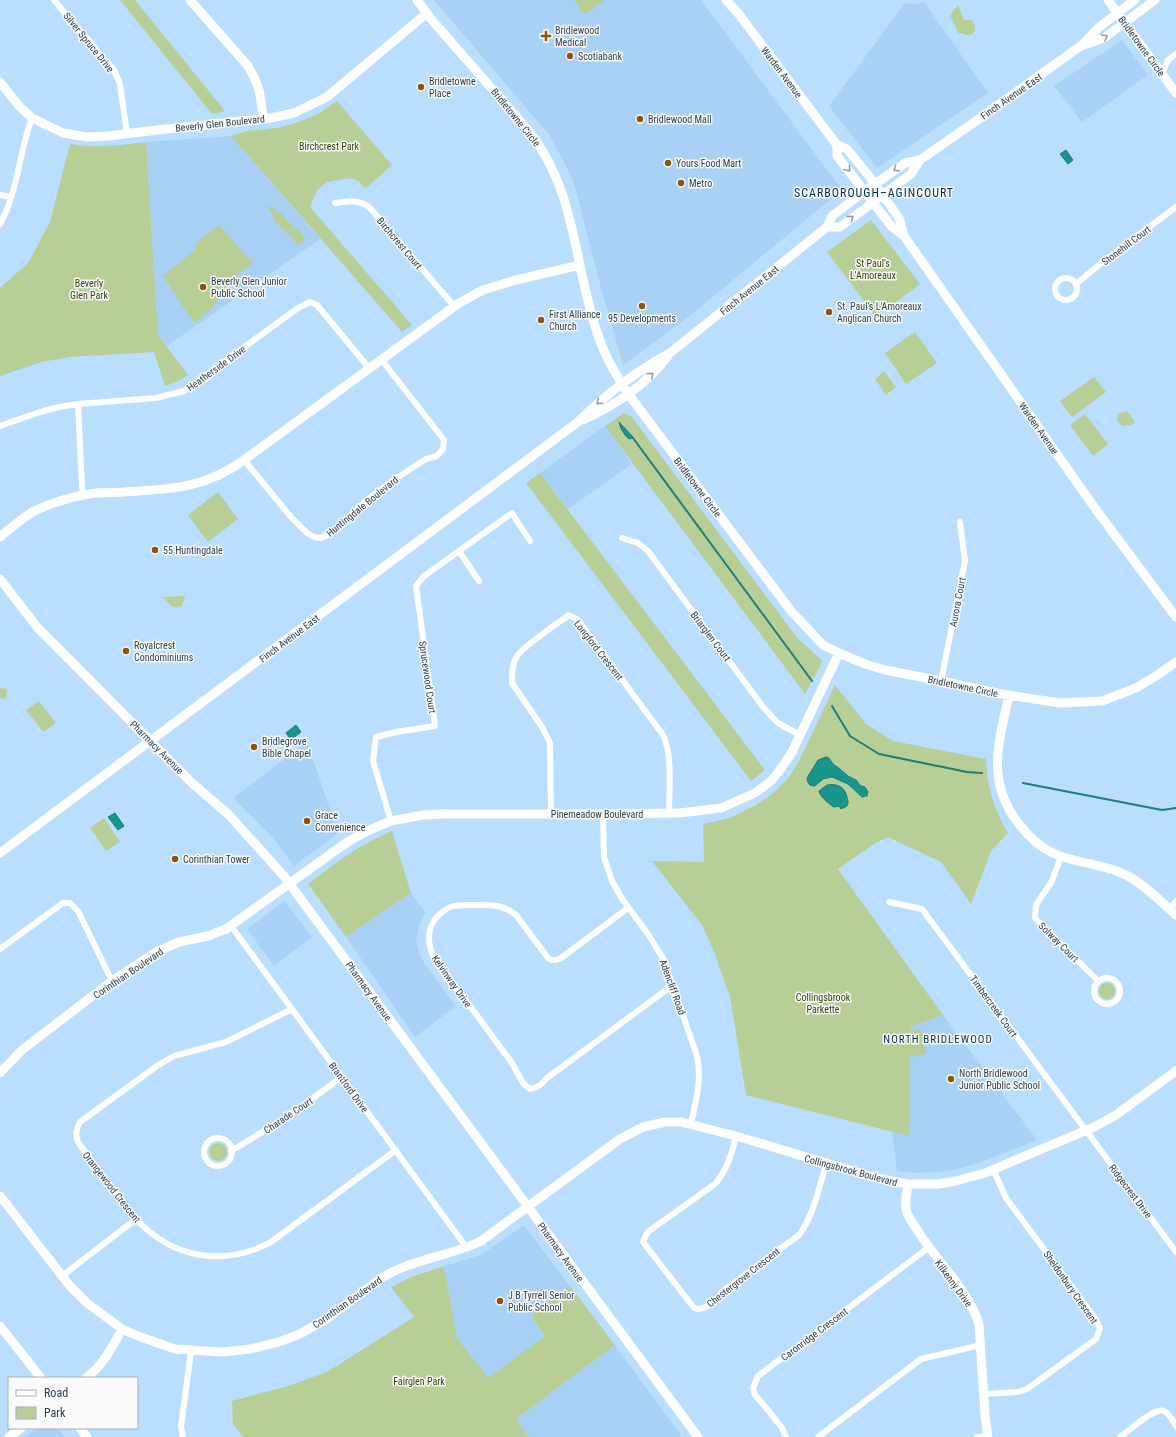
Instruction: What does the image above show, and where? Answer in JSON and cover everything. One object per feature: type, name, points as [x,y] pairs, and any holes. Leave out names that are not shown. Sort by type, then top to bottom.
[{"type":"street","name":"Silver Spruce Drive","points":[[54,0],[114,70],[120,84],[127,134]]},
{"type":"street","points":[[190,0],[251,72],[260,91],[263,119]]},
{"type":"street","name":"Bridletowne Circle","points":[[417,0],[532,135],[550,162],[565,199],[588,302],[598,338],[607,360],[621,384],[791,611],[823,645],[865,664],[885,670],[1009,696],[1060,703],[1102,701],[1136,688],[1176,662]]},
{"type":"street","name":"Warden Avenue","points":[[726,0],[738,13],[837,145],[847,149],[875,184],[899,218],[904,236]]},
{"type":"street","name":"Bridletowne Circle","points":[[1108,0],[1176,93]]},
{"type":"street","name":"Finch Avenue East","points":[[0,853],[578,422],[598,401],[649,365],[670,353],[827,226],[832,216],[865,191],[905,164],[920,160],[1082,45],[1098,28],[1135,0]]},
{"type":"street","name":"Finch Avenue East","points":[[1082,45],[1104,38],[1156,0]]},
{"type":"street","name":"Beverly Glen Boulevard","points":[[0,82],[19,106],[32,118],[63,132],[87,137],[263,119],[294,113],[327,97],[427,13]]},
{"type":"street","points":[[1162,73],[1168,60],[1176,54]]},
{"type":"street","points":[[0,224],[5,215],[32,118]]},
{"type":"street","name":"Warden Avenue","points":[[837,145],[837,156],[892,227],[904,236],[1097,511],[1176,617]]},
{"type":"street","name":"Finch Avenue East","points":[[827,226],[840,227],[911,174],[920,160]]},
{"type":"street","points":[[0,195],[10,197]]},
{"type":"street","name":"Birchcrest Court","points":[[335,203],[354,201],[361,202],[370,208],[454,306]]},
{"type":"street","name":"Stonehill Court","points":[[1076,284],[1176,207]]},
{"type":"street","points":[[0,536],[34,512],[49,505],[84,495],[180,488],[219,475],[244,460],[454,306],[483,290],[516,280],[580,265]]},
{"type":"street","name":"Heatherside Drive","points":[[0,426],[58,407],[156,398],[184,391],[298,308],[310,302],[317,305],[369,368]]},
{"type":"street","name":"Finch Avenue East","points":[[578,422],[605,410],[629,394],[658,368],[670,353]]},
{"type":"street","name":"Huntingdale Boulevard","points":[[244,460],[291,517],[307,533],[314,537],[321,538],[330,534],[367,500],[392,481],[426,459],[431,459],[437,456],[443,449],[444,440],[381,359]]},
{"type":"street","points":[[78,404],[82,485],[84,495]]},
{"type":"street","name":"Sprucewood Court","points":[[391,821],[373,761],[376,737],[396,732],[435,726],[416,586],[423,577],[512,513],[530,541]]},
{"type":"street","name":"Aurora Court","points":[[941,681],[965,561],[960,522]]},
{"type":"street","name":"Briarglen Court","points":[[622,538],[638,543],[648,551],[763,707],[778,723],[800,736]]},
{"type":"street","points":[[459,551],[479,581]]},
{"type":"street","name":"Pharmacy Avenue","points":[[0,580],[37,627],[192,783],[228,814],[290,883],[698,1437]]},
{"type":"street","name":"Longford Crescent","points":[[550,814],[550,743],[542,727],[512,683],[513,665],[518,655],[569,616],[578,620],[663,735],[666,741],[669,761],[669,813]]},
{"type":"street","name":"Pinemeadow Boulevard","points":[[290,883],[356,837],[391,821],[413,816],[438,814],[684,813],[721,808],[755,793],[771,780],[780,770],[792,752],[839,653]]},
{"type":"street","points":[[1009,696],[997,762],[997,775],[1003,797],[1010,812],[1027,834],[1047,850],[1061,856],[1100,865],[1127,875],[1173,913],[1176,901]]},
{"type":"street","name":"Adencliff Road","points":[[603,814],[604,856],[612,881],[628,908],[662,955],[698,1061],[700,1082],[691,1124]]},
{"type":"street","name":"Solway Court","points":[[1061,856],[1052,880],[1036,904],[1035,918],[1098,981]]},
{"type":"street","name":"Corinthian Boulevard","points":[[0,1074],[22,1050],[112,981],[156,952],[171,944],[208,936],[231,926],[290,883]]},
{"type":"street","name":"Timbercreek Court","points":[[889,902],[922,909],[1085,1131]]},
{"type":"street","points":[[0,949],[63,903],[70,903],[78,911],[112,981]]},
{"type":"street","name":"Kelvinway Drive","points":[[628,908],[561,958],[554,961],[551,961],[548,958],[516,915],[510,910],[498,906],[465,905],[449,907],[432,923],[429,935],[429,947],[433,956],[516,1070],[523,1083],[530,1088],[536,1088],[541,1085],[548,1078],[673,986]]},
{"type":"street","name":"Brantford Drive","points":[[231,926],[467,1248]]},
{"type":"street","points":[[1106,978],[1115,980],[1121,991],[1118,999],[1110,1004],[1098,1001],[1094,993],[1094,988],[1098,981],[1106,978]]},
{"type":"street","name":"Orangewood Crescent","points":[[292,1009],[226,1042],[174,1056],[157,1066],[80,1122],[76,1130],[78,1142],[136,1219],[149,1232],[170,1246],[196,1255],[211,1257],[226,1257],[248,1252],[271,1242],[396,1150]]},
{"type":"street","name":"Collingsbrook Boulevard","points":[[529,1207],[620,1139],[643,1127],[665,1122],[681,1122],[691,1124],[876,1178],[908,1184],[934,1184],[956,1181],[993,1169],[1085,1131],[1116,1115],[1176,1071]]},
{"type":"street","name":"Charade Court","points":[[231,1151],[230,1147],[224,1140],[216,1139],[212,1140],[206,1146],[204,1155],[209,1163],[218,1166],[226,1163],[229,1160],[231,1151],[284,1119],[342,1076]]},
{"type":"street","name":"Ridgecrest Drive","points":[[1085,1131],[1176,1252]]},
{"type":"street","name":"Chestergrove Crescent","points":[[736,1136],[727,1168],[715,1184],[649,1231],[643,1242],[694,1308],[703,1309],[713,1302],[723,1291],[799,1235],[810,1216],[826,1164]]},
{"type":"street","name":"Sheldonbury Crescent","points":[[984,1394],[1018,1392],[1027,1389],[1096,1339],[1100,1328],[1095,1318],[1006,1198],[993,1169]]},
{"type":"street","name":"Kilkenny Drive","points":[[908,1184],[906,1202],[908,1216],[928,1248],[964,1293],[973,1308],[979,1324],[988,1436]]},
{"type":"street","name":"Corinthian Boulevard","points":[[0,1196],[78,1295],[122,1329],[175,1349],[222,1352],[238,1351],[268,1345],[300,1334],[328,1318],[392,1271],[409,1264],[467,1248],[486,1238],[529,1207]]},
{"type":"street","points":[[62,1276],[136,1219]]},
{"type":"street","name":"Caronridge Crescent","points":[[786,1437],[768,1410],[755,1395],[754,1388],[758,1376],[928,1248]]},
{"type":"street","points":[[0,1326],[40,1377]]},
{"type":"street","points":[[87,1377],[96,1370],[108,1355],[122,1329]]},
{"type":"street","points":[[818,1437],[921,1359],[981,1345]]},
{"type":"street","points":[[183,1437],[182,1427],[191,1351]]},
{"type":"street","points":[[1120,1437],[1152,1413],[1159,1410],[1165,1412],[1176,1426]]},
{"type":"street","points":[[8,1437],[20,1429]]},
{"type":"street","points":[[81,1429],[87,1437]]},
{"type":"street","points":[[977,1437],[988,1436]]},
{"type":"shaded area","points":[[434,0],[701,0],[842,190],[687,318],[623,365],[601,288],[574,183],[563,160],[550,136]]},
{"type":"shaded area","points":[[924,2],[988,93],[877,168],[829,106],[905,3],[917,4]]},
{"type":"shaded area","points":[[1122,40],[1148,75],[1082,122],[1054,86]]},
{"type":"shaded area","name":"Beverly Glen Junior Public School","points":[[231,136],[320,239],[167,346],[158,335],[146,142]]},
{"type":"shaded area","points":[[1066,150],[1073,160],[1068,164],[1060,154]]},
{"type":"shaded area","points":[[619,422],[633,438],[629,439],[625,436]]},
{"type":"shaded area","points":[[605,426],[632,464],[568,509],[540,473]]},
{"type":"shaded area","points":[[296,725],[301,732],[291,740],[286,733]]},
{"type":"shaded area","points":[[307,742],[338,833],[294,866],[273,838],[233,798]]},
{"type":"shaded area","points":[[826,757],[829,758],[833,764],[848,776],[856,780],[861,786],[865,787],[868,792],[867,796],[862,797],[848,784],[832,777],[823,779],[815,786],[811,786],[807,778],[818,760]]},
{"type":"shaded area","points":[[827,785],[837,785],[842,788],[848,801],[847,806],[841,809],[839,806],[834,807],[823,798],[819,791]]},
{"type":"shaded area","points":[[115,813],[124,826],[118,830],[108,817]]},
{"type":"shaded area","points":[[411,893],[425,912],[419,926],[416,941],[419,952],[424,963],[456,1006],[415,1037],[346,937]]},
{"type":"shaded area","points":[[284,901],[312,937],[274,966],[247,929]]},
{"type":"shaded area","name":"North Bridlewood Junior Public School","points":[[943,1015],[1037,1140],[987,1160],[962,1168],[938,1172],[916,1173],[897,1171],[892,1132],[909,1136],[911,1026]]},
{"type":"shaded area","name":"J B Tyrrell Senior Public School","points":[[524,1225],[570,1286],[531,1316],[545,1336],[488,1379],[457,1338],[444,1266],[481,1255]]},
{"type":"shaded area","points":[[615,1345],[682,1437],[529,1437],[516,1419]]},
{"type":"shaded area","points":[[36,1429],[58,1429],[65,1437],[25,1437]]},
{"type":"green space","points":[[120,0],[135,0],[225,111],[212,114]]},
{"type":"green space","points":[[574,0],[604,0],[587,13],[581,12]]},
{"type":"green space","points":[[958,5],[964,20],[972,20],[973,22],[975,30],[971,35],[958,33],[950,15]]},
{"type":"green space","name":"Birchcrest Park","points":[[337,101],[392,165],[366,188],[358,181],[350,178],[327,182],[317,190],[310,207],[412,325],[402,332],[231,136],[246,131],[277,128],[296,123],[318,114]]},
{"type":"green space","name":"Beverly Glen Park","points":[[146,142],[158,335],[188,375],[165,386],[154,352],[70,357],[41,362],[0,376],[0,288],[28,263],[50,222],[70,144],[98,146]]},
{"type":"green space","points":[[268,205],[285,217],[285,219],[294,227],[288,233],[281,229],[280,224],[275,222]]},
{"type":"green space","name":"St Paul's L'Amoreaux","points":[[871,220],[920,284],[876,317],[827,252]]},
{"type":"green space","points":[[219,225],[253,263],[226,283],[227,290],[208,312],[194,323],[163,276],[196,249],[196,243]]},
{"type":"green space","points":[[296,228],[301,232],[305,240],[298,245],[288,234]]},
{"type":"green space","points":[[915,332],[937,363],[906,384],[885,353]]},
{"type":"green space","points":[[884,371],[896,387],[886,395],[875,379]]},
{"type":"green space","points":[[1094,377],[1106,392],[1072,417],[1060,401]]},
{"type":"green space","points":[[1127,411],[1135,422],[1130,426],[1122,426],[1117,420],[1118,413]]},
{"type":"green space","points":[[624,413],[632,417],[798,639],[823,661],[805,694],[605,426]]},
{"type":"green space","points":[[1085,414],[1108,444],[1093,456],[1070,425]]},
{"type":"green space","points":[[540,473],[765,770],[751,781],[526,483]]},
{"type":"green space","points":[[218,492],[238,519],[208,542],[188,515]]},
{"type":"green space","points":[[185,596],[182,606],[178,607],[171,606],[163,597]]},
{"type":"green space","name":"Collingsbrook Parkette","points":[[835,685],[866,724],[893,741],[986,759],[988,780],[992,798],[1008,833],[991,851],[971,904],[941,862],[888,837],[874,844],[838,869],[943,1015],[911,1026],[911,1031],[918,1029],[923,1033],[926,1054],[910,1057],[909,1136],[746,1095],[730,997],[715,954],[702,925],[652,861],[704,862],[703,824],[730,818],[756,805],[772,794],[790,776],[800,759]]},
{"type":"green space","points":[[0,688],[7,689],[6,699],[0,698]]},
{"type":"green space","points":[[39,701],[56,723],[43,732],[26,710]]},
{"type":"green space","points":[[104,818],[120,842],[106,851],[90,828]]},
{"type":"green space","points":[[392,831],[411,893],[346,937],[308,884],[358,848]]},
{"type":"green space","points":[[1104,983],[1110,983],[1115,988],[1113,997],[1110,999],[1104,999],[1099,994],[1099,988]]},
{"type":"green space","points":[[218,1143],[224,1146],[227,1152],[224,1158],[218,1161],[212,1158],[209,1152],[212,1146]]},
{"type":"green space","name":"Fairglen Park","points":[[444,1266],[457,1338],[488,1378],[545,1336],[531,1316],[570,1286],[615,1345],[516,1419],[529,1437],[243,1437],[233,1424],[232,1401],[288,1386],[327,1372],[414,1317],[391,1287],[411,1277]]},
{"type":"waterway","points":[[633,438],[812,681]]},
{"type":"waterway","points":[[832,706],[850,736],[879,754],[967,772],[982,773]]},
{"type":"waterway","points":[[1023,783],[1162,810],[1176,808]]},
{"type":"place","name":"Bridlewood Medical","points":[[546,36]]},
{"type":"place","name":"Scotiabank","points":[[570,56]]},
{"type":"place","name":"Bridletowne Place","points":[[421,87]]},
{"type":"place","name":"Bridlewood Mall","points":[[640,119]]},
{"type":"place","name":"Yours Food Mart","points":[[668,163]]},
{"type":"place","name":"Metro","points":[[681,183]]},
{"type":"place","name":"Beverly Glen Junior Public School","points":[[203,287]]},
{"type":"place","name":"95 Developments","points":[[642,306]]},
{"type":"place","name":"St. Paul's L'Amoreaux Anglican Church","points":[[829,312]]},
{"type":"place","name":"First Alliance Church","points":[[541,320]]},
{"type":"place","name":"55 Huntingdale","points":[[155,550]]},
{"type":"place","name":"Royalcrest Condominiums","points":[[126,651]]},
{"type":"place","name":"Bridlegrove Bible Chapel","points":[[254,747]]},
{"type":"place","name":"Grace Convenience","points":[[307,821]]},
{"type":"place","name":"Corinthian Tower","points":[[175,859]]},
{"type":"place","name":"North Bridlewood Junior Public School","points":[[951,1079]]},
{"type":"place","name":"J B Tyrrell Senior Public School","points":[[500,1301]]},
{"type":"district","name":"SCARBOROUGH–AGINCOURT","points":[[874,193]]},
{"type":"district","name":"NORTH BRIDLEWOOD","points":[[938,1039]]}]
